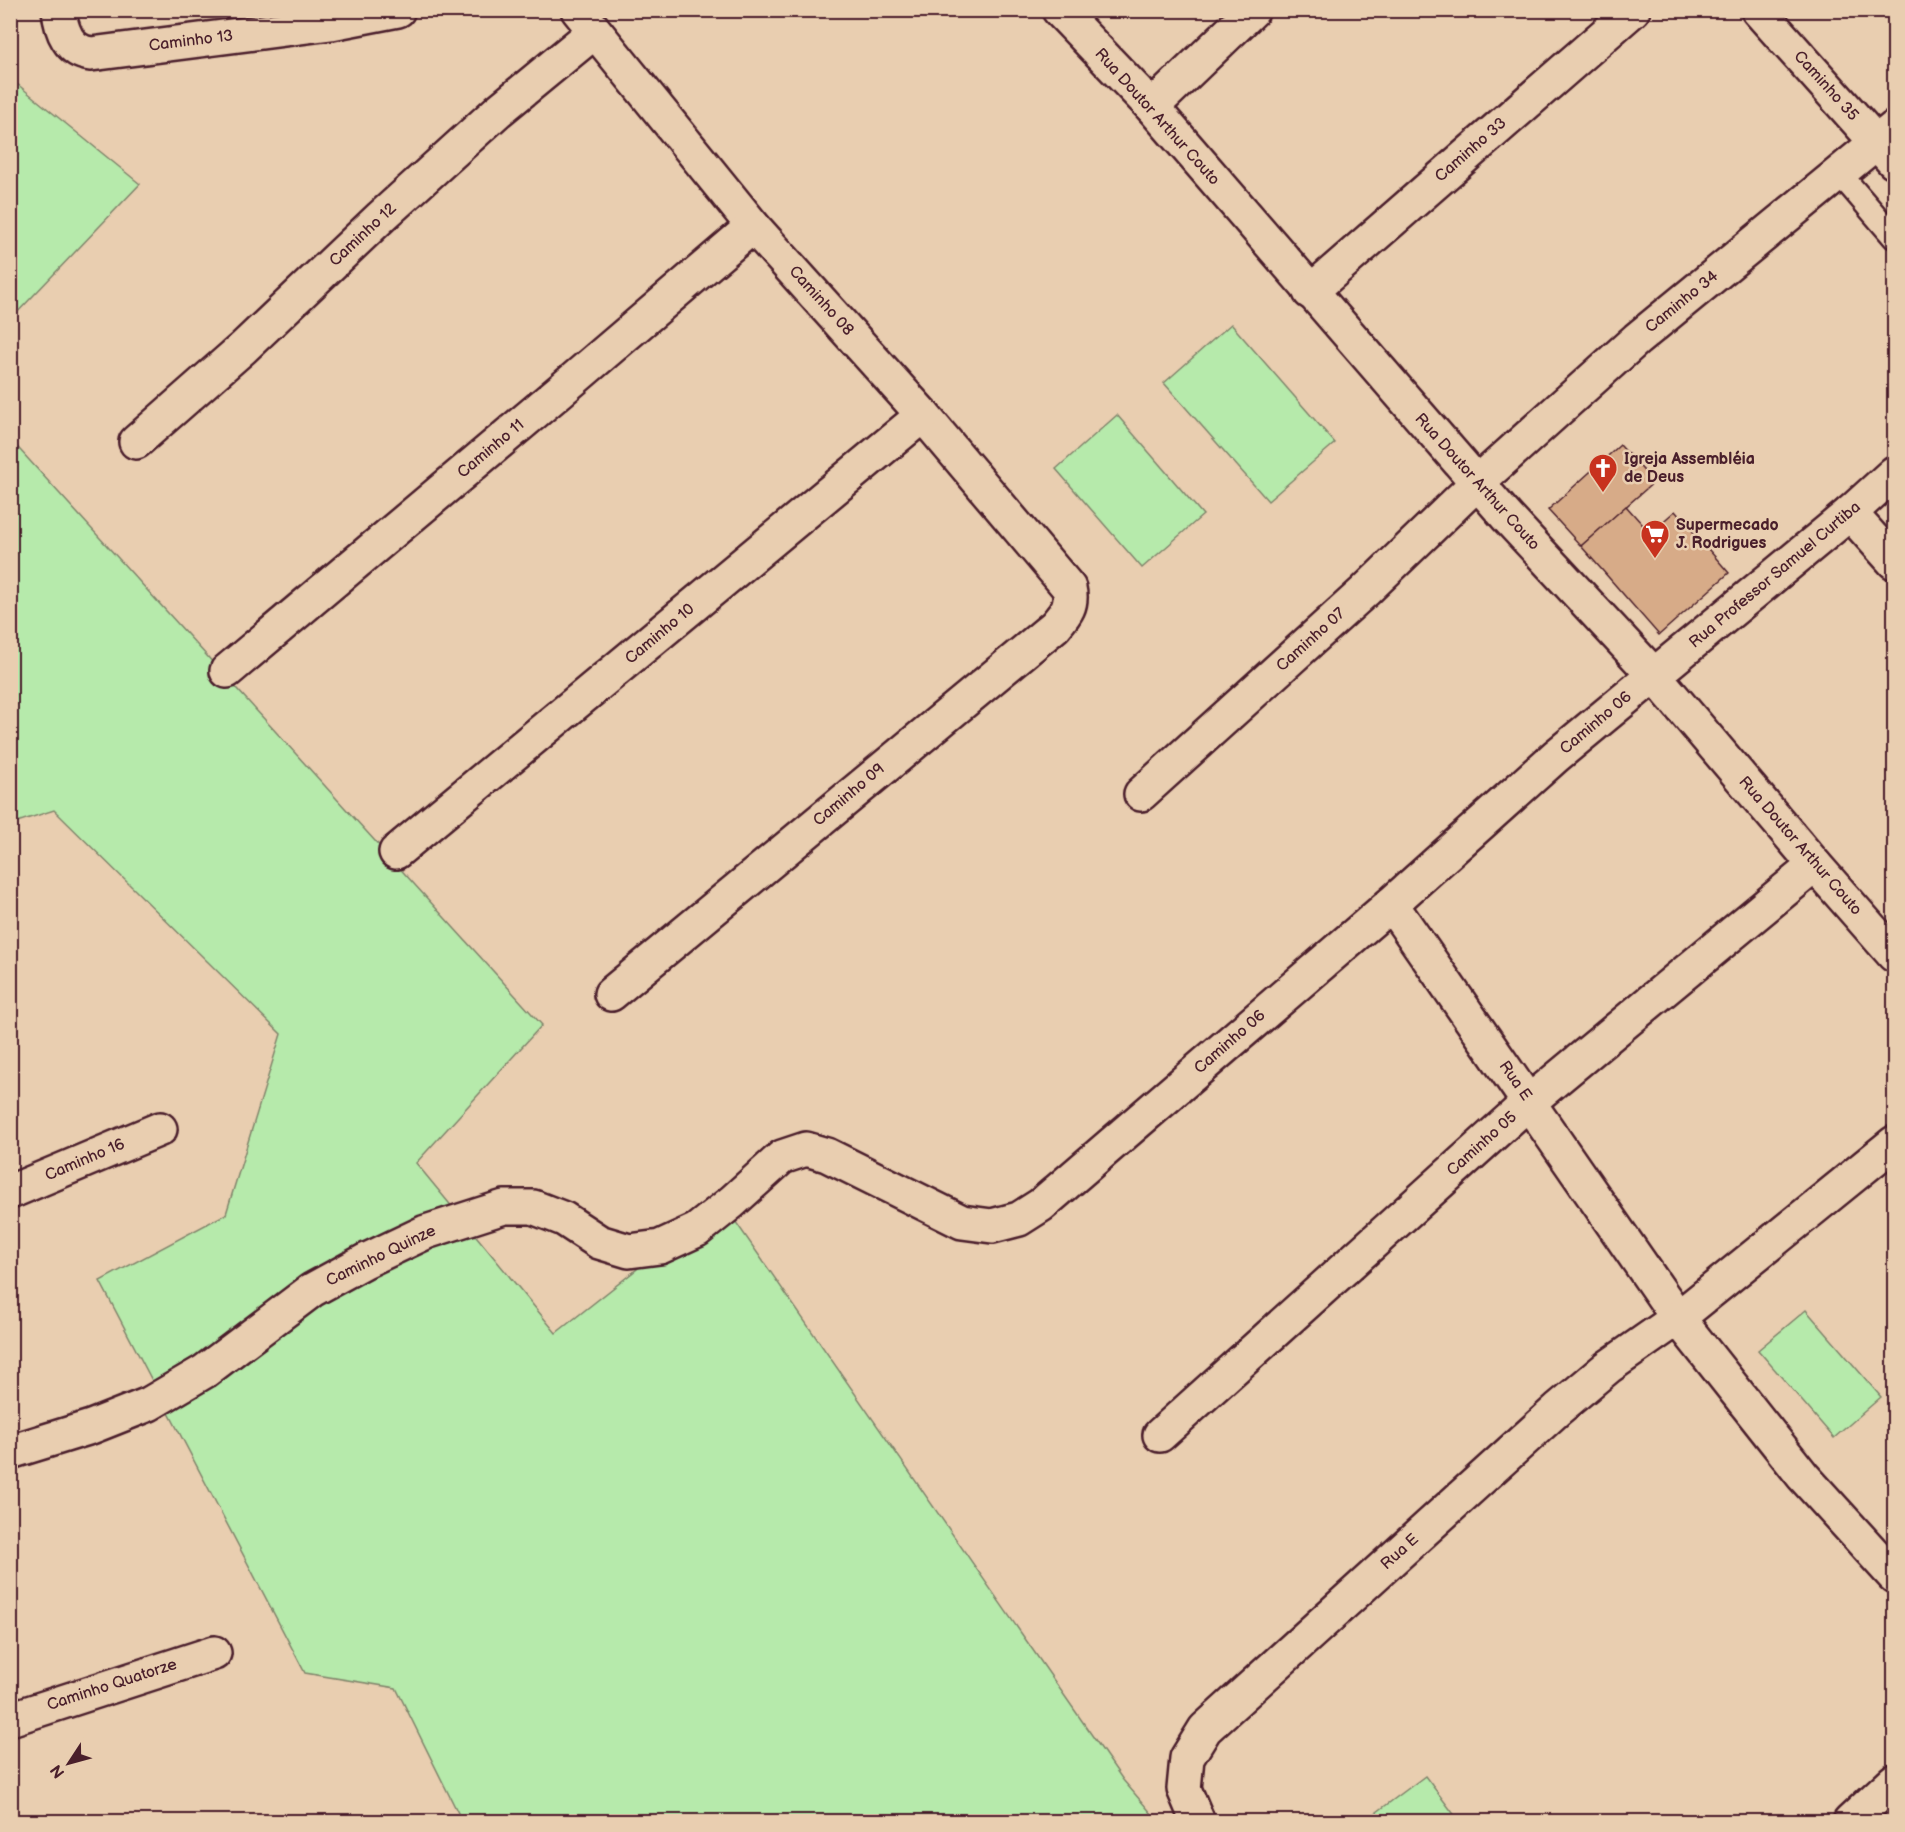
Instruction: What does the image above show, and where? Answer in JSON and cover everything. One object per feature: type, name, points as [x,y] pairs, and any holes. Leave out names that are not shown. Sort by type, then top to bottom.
[{"type":"street","name":"Caminho 13","points":[[59,10],[61,25],[67,38],[82,53],[91,54],[300,19],[398,10]]},
{"type":"street","name":"Rua Doutor Arthur Couto","points":[[1059,10],[1152,107],[1477,483],[1654,675],[1894,955]]},
{"type":"street","points":[[1152,107],[1253,10]]},
{"type":"street","name":"Caminho 33","points":[[1310,292],[1633,10]]},
{"type":"street","name":"Caminho 35","points":[[1758,10],[1889,145]]},
{"type":"street","name":"Caminho 08","points":[[586,21],[753,226],[923,415],[1068,588]]},
{"type":"street","name":"Caminho 12","points":[[136,442],[243,348],[381,217],[498,111],[586,21]]},
{"type":"street","name":"Caminho 34","points":[[1477,483],[1636,339],[1840,174],[1889,145]]},
{"type":"street","name":"Caminho 11","points":[[227,670],[753,226]]},
{"type":"street","name":"Caminho 10","points":[[396,852],[923,415]]},
{"type":"street","name":"Rua Professor Samuel Curtiba","points":[[1654,675],[1850,513],[1894,473]]},
{"type":"street","name":"Caminho 07","points":[[1141,794],[1365,591],[1477,483]]},
{"type":"street","points":[[1850,513],[1894,562]]},
{"type":"street","name":"Caminho 09","points":[[611,994],[1055,626],[1067,612],[1071,603],[1068,588]]},
{"type":"street","name":"Caminho 06","points":[[760,1175],[782,1157],[806,1149],[827,1155],[962,1222],[992,1226],[1019,1219],[1041,1205],[1391,904],[1556,756],[1654,675]]},
{"type":"street","name":"Caminho 05","points":[[1160,1435],[1529,1102],[1815,865]]},
{"type":"street","name":"Rua E","points":[[1391,904],[1678,1318],[1803,1476],[1894,1576]]},
{"type":"street","name":"Caminho 16","points":[[10,1192],[160,1129]]},
{"type":"street","name":"Rua E","points":[[1198,1821],[1184,1790],[1187,1758],[1205,1729],[1558,1409],[1608,1367],[1678,1318],[1894,1143]]},
{"type":"street","name":"Caminho Quinze","points":[[10,1452],[91,1426],[149,1404],[205,1371],[312,1290],[365,1261],[426,1232],[504,1207],[533,1207],[564,1219],[599,1242],[629,1251],[660,1247],[697,1230],[732,1202],[760,1175]]},
{"type":"street","name":"Caminho Quatorze","points":[[10,1719],[214,1653]]},
{"type":"street","points":[[1850,1821],[1894,1781]]},
{"type":"lane","points":[[1840,174],[1894,237]]},
{"type":"green space","points":[[11,79],[140,184],[10,319]]},
{"type":"green space","points":[[1231,324],[1335,443],[1268,501],[1164,383]]},
{"type":"green space","points":[[1117,415],[1203,515],[1142,568],[1056,469]]},
{"type":"green space","points":[[10,439],[542,1025],[416,1163],[556,1333],[722,1202],[1123,1780],[1158,1821],[462,1821],[396,1688],[305,1673],[100,1281],[226,1214],[281,1034],[54,810],[11,824]]},
{"type":"green space","points":[[1806,1310],[1881,1397],[1834,1438],[1758,1350]]},
{"type":"green space","points":[[1425,1776],[1459,1821],[1365,1821]]},
{"type":"building","name":"Igreja Assembléia de Deus","points":[[1620,445],[1654,482],[1581,546],[1548,510]]},
{"type":"building","name":"Supermecado J. Rodrigues","points":[[1626,506],[1650,533],[1675,511],[1729,573],[1659,635],[1581,546]]},
{"type":"place","name":"Igreja Assembléia de Deus","points":[[1603,494]]},
{"type":"place","name":"Supermecado J. Rodrigues","points":[[1655,560]]}]
